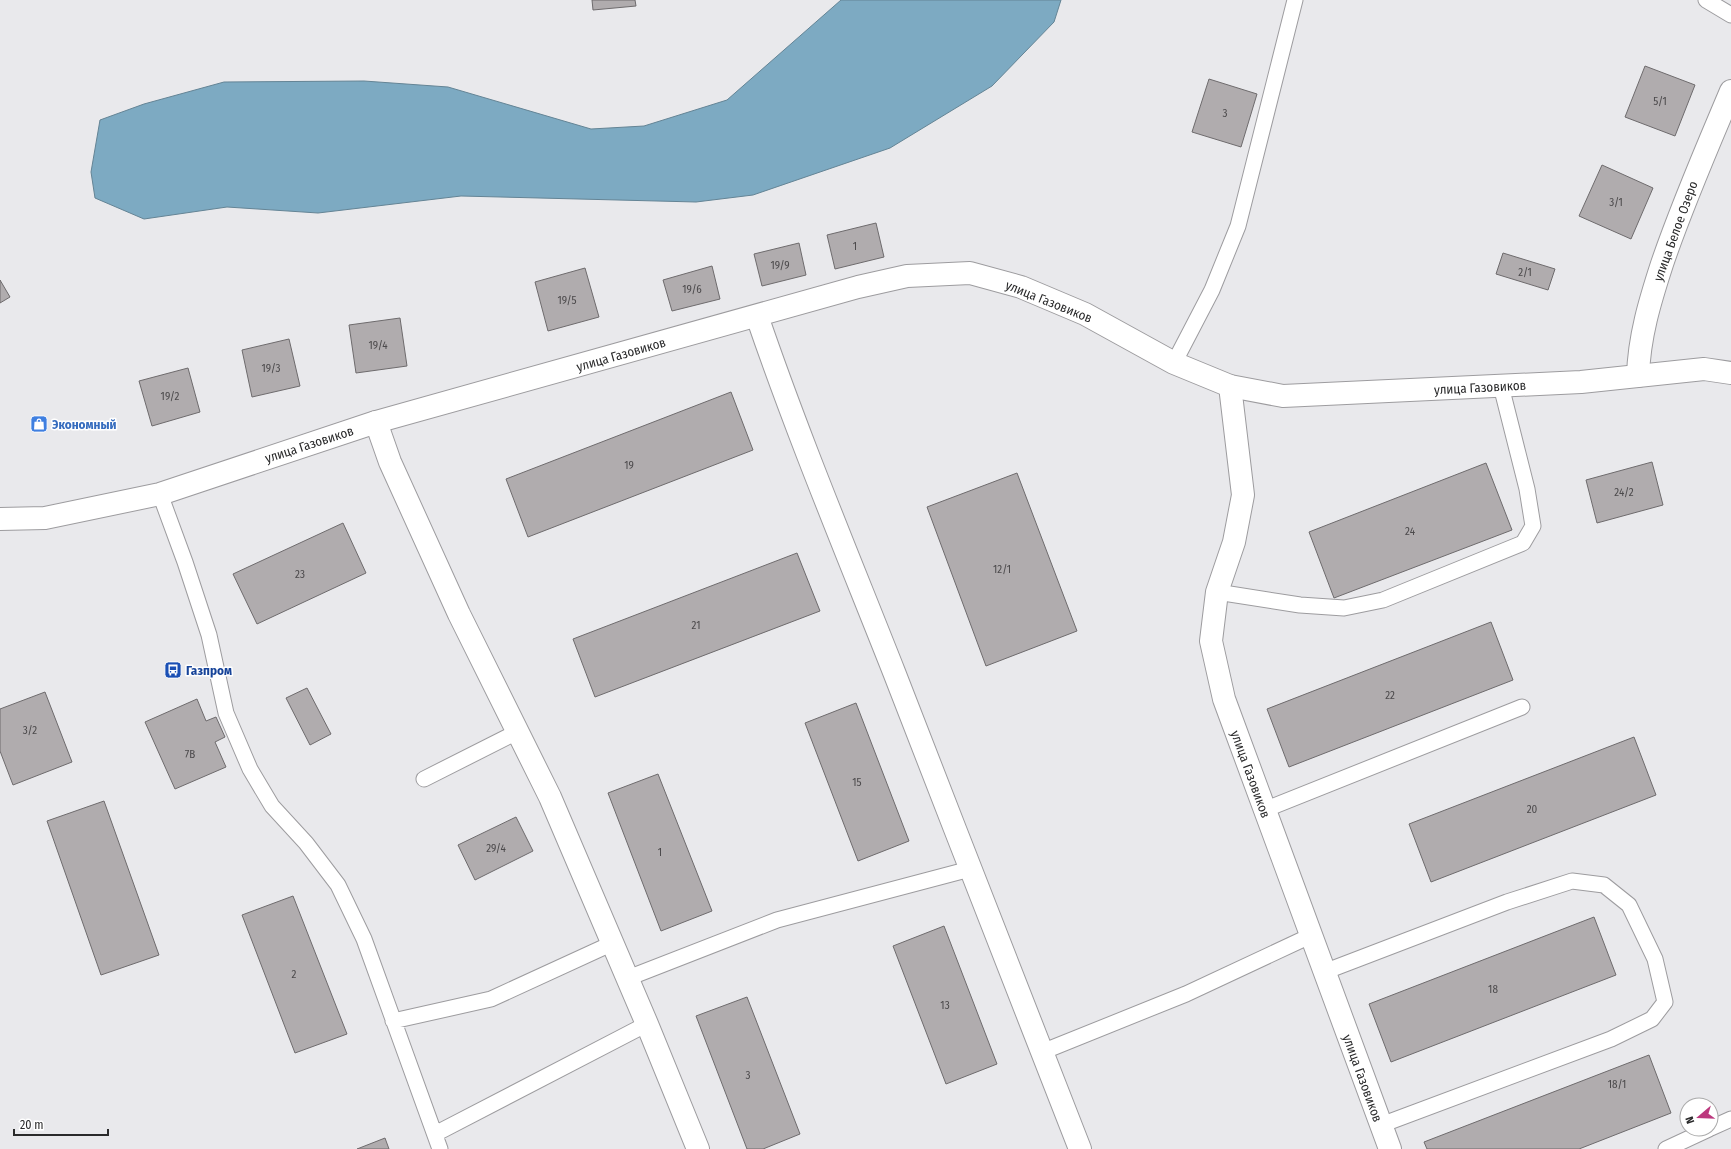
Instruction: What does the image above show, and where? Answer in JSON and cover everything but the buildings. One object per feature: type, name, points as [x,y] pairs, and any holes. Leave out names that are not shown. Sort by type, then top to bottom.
[{"type":"street","name":"улица Белое Озеро","points":[[1638,376],[1639,353],[1648,307],[1678,216],[1731,91]]},
{"type":"street","name":"улица Газовиков","points":[[0,518],[45,518],[160,494],[376,422],[858,287],[907,276],[970,273],[1021,287],[1085,314],[1174,363],[1230,386],[1283,396],[1581,382],[1704,369],[1731,373]]},
{"type":"street","points":[[757,316],[783,394],[1080,1149]]},
{"type":"street","name":"улица Газовиков","points":[[1230,386],[1243,495],[1234,542],[1217,592],[1211,641],[1224,699],[1310,936],[1390,1149]]},
{"type":"street","points":[[376,422],[390,462],[452,599],[550,797],[628,978],[698,1149]]},
{"type":"lane","points":[[1174,363],[1212,290],[1238,226],[1295,0]]},
{"type":"lane","points":[[1706,0],[1731,15]]},
{"type":"lane","points":[[1217,592],[1300,605],[1344,608],[1383,600],[1522,543],[1533,526],[1527,489],[1500,386]]},
{"type":"lane","points":[[160,494],[185,562],[209,635],[226,713],[250,769],[272,806],[306,843],[338,885],[364,939],[440,1149]]},
{"type":"lane","points":[[1264,810],[1522,707]]},
{"type":"lane","points":[[424,779],[517,732]]},
{"type":"lane","points":[[628,978],[777,920],[970,869]]},
{"type":"lane","points":[[1324,972],[1507,902],[1572,880],[1604,885],[1629,905],[1655,959],[1665,1002],[1652,1019],[1611,1039],[1381,1125]]},
{"type":"lane","points":[[1042,1052],[1186,994],[1310,936]]},
{"type":"lane","points":[[393,1021],[492,999],[613,943]]},
{"type":"lane","points":[[435,1134],[647,1024]]},
{"type":"lane","points":[[1719,1125],[1731,1119]]},
{"type":"lane","points":[[1666,1149],[1692,1137]]},
{"type":"water","points":[[841,0],[1061,0],[1054,22],[992,86],[890,148],[753,195],[696,202],[461,196],[318,213],[227,207],[144,219],[95,198],[91,172],[100,120],[144,104],[224,82],[364,81],[448,87],[591,129],[644,126],[727,100]]},
{"type":"place","name":"Экономный","points":[[39,424]]},
{"type":"place","name":"Газпром","points":[[173,670]]}]
